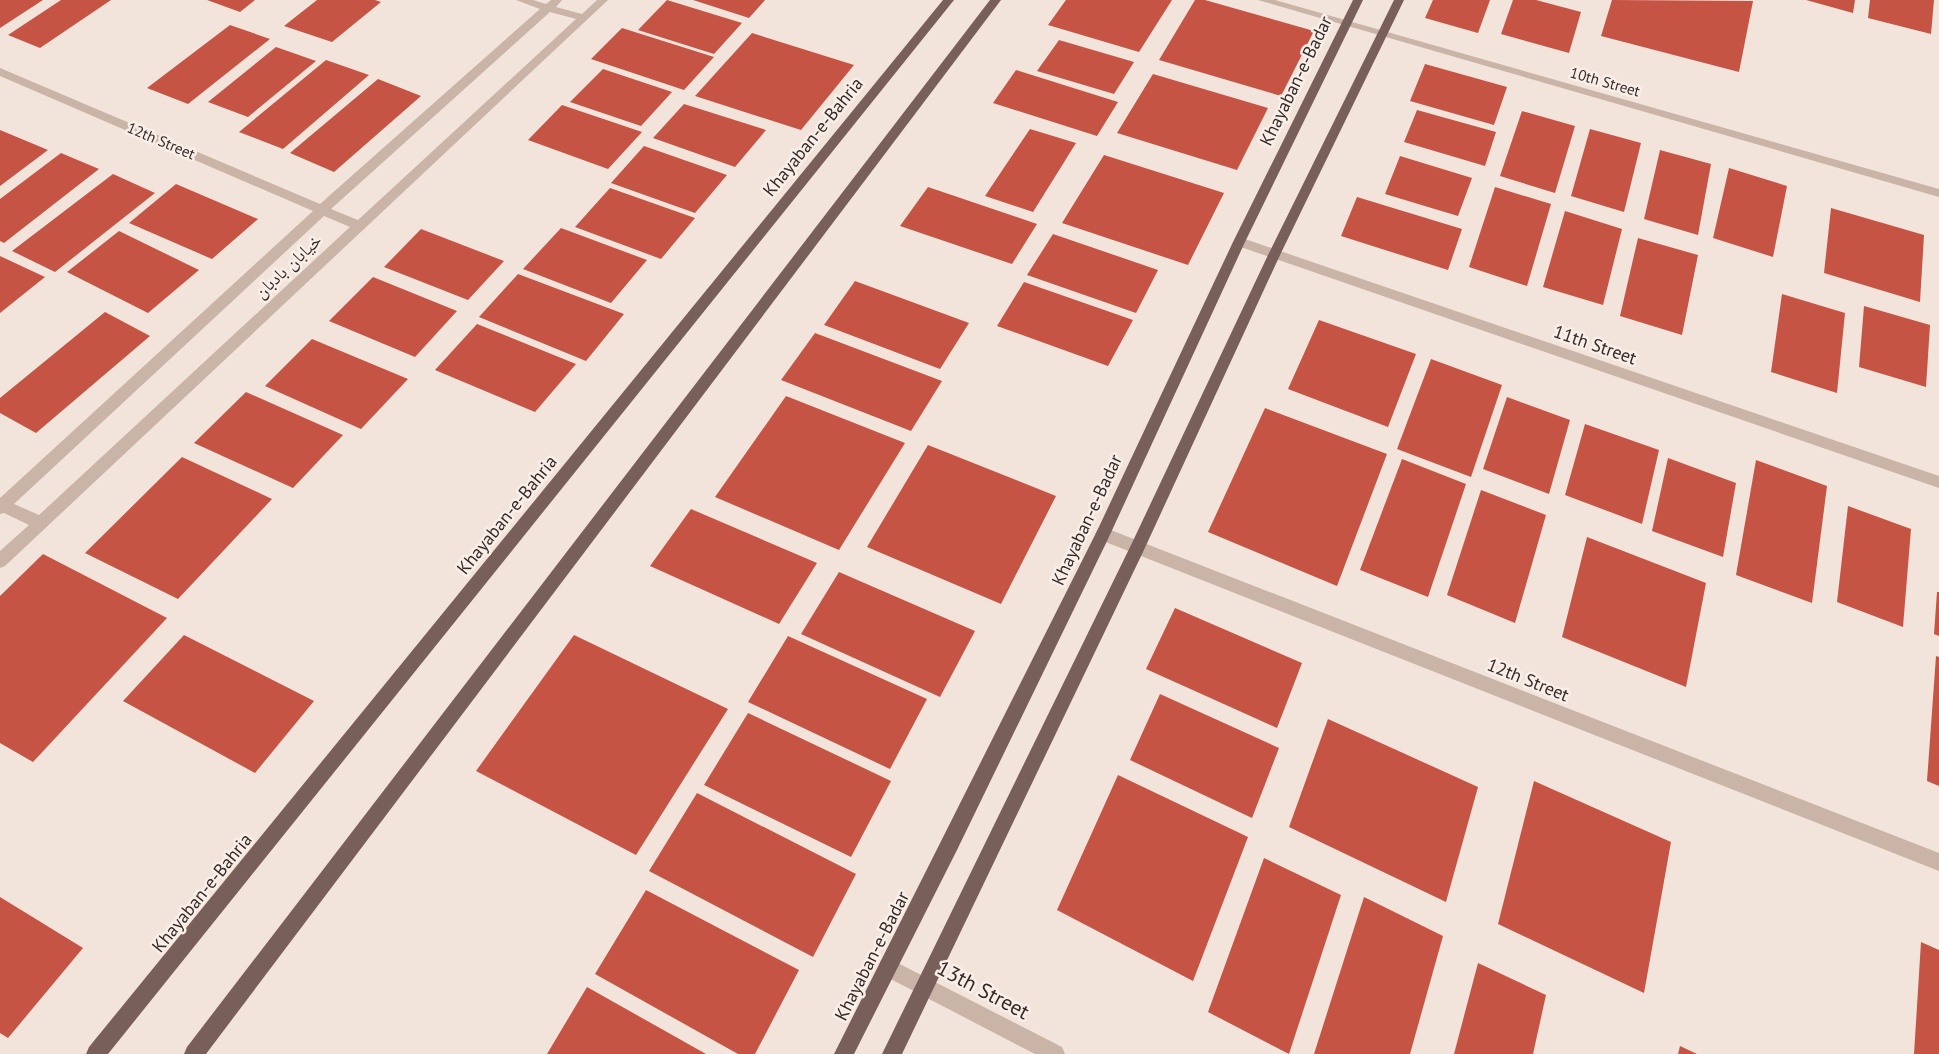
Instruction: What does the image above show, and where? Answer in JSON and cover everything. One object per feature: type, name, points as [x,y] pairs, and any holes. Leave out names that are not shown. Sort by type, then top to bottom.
[{"type":"main road","name":"Khayaban-e-Bahria","points":[[96,1054],[949,0]]},
{"type":"main road","points":[[194,1054],[996,0]]},
{"type":"main road","name":"Khayaban-e-Badar","points":[[844,1054],[1103,534],[1239,242],[1358,0]]},
{"type":"main road","points":[[892,1054],[1138,547],[1274,255],[1399,0]]},
{"type":"street","points":[[521,0],[584,18]]},
{"type":"street","name":"خیابان بادبان","points":[[1,506],[322,210],[557,0]]},
{"type":"street","name":"خیابان بادبان","points":[[0,561],[603,0]]},
{"type":"street","name":"10th Street","points":[[1263,0],[1939,193]]},
{"type":"street","name":"12th Street","points":[[0,72],[359,226]]},
{"type":"street","name":"11th Street","points":[[1239,242],[1939,482]]},
{"type":"street","points":[[1,506],[40,524]]},
{"type":"street","name":"12th Street","points":[[1103,534],[1939,862]]},
{"type":"street","name":"13th Street","points":[[888,968],[924,984],[1055,1054]]},
{"type":"building","points":[[0,0],[43,0],[0,28]]},
{"type":"building","points":[[61,0],[111,0],[40,48],[8,35]]},
{"type":"building","points":[[207,0],[255,0],[240,12]]},
{"type":"building","points":[[317,0],[375,0],[381,2],[332,42],[284,26]]},
{"type":"building","points":[[667,0],[742,23],[714,54],[638,30]]},
{"type":"building","points":[[693,0],[765,0],[749,18]]},
{"type":"building","points":[[1066,0],[1172,0],[1139,52],[1048,25]]},
{"type":"building","points":[[1195,0],[1205,0],[1314,31],[1281,96],[1159,60]]},
{"type":"building","points":[[1433,0],[1490,0],[1478,33],[1425,18]]},
{"type":"building","points":[[1513,0],[1536,0],[1581,12],[1569,53],[1501,34]]},
{"type":"building","points":[[1612,0],[1753,1],[1739,72],[1601,36]]},
{"type":"building","points":[[1806,0],[1855,0],[1853,13]]},
{"type":"building","points":[[1870,0],[1934,0],[1931,34],[1868,18]]},
{"type":"building","points":[[230,25],[270,39],[188,104],[147,88]]},
{"type":"building","points":[[622,28],[714,57],[684,90],[591,59]]},
{"type":"building","points":[[752,33],[854,65],[801,130],[695,96]]},
{"type":"building","points":[[1059,40],[1134,62],[1114,94],[1037,71]]},
{"type":"building","points":[[276,47],[316,61],[248,117],[208,102]]},
{"type":"building","points":[[326,60],[369,75],[283,149],[239,132]]},
{"type":"building","points":[[1425,64],[1507,87],[1494,125],[1410,101]]},
{"type":"building","points":[[603,69],[672,92],[641,126],[570,102]]},
{"type":"building","points":[[1016,70],[1118,102],[1097,136],[993,103]]},
{"type":"building","points":[[1153,74],[1268,108],[1237,170],[1117,133]]},
{"type":"building","points":[[378,79],[421,96],[334,172],[290,153]]},
{"type":"building","points":[[684,104],[766,130],[735,167],[653,138]]},
{"type":"building","points":[[562,105],[642,132],[608,169],[528,140]]},
{"type":"building","points":[[1417,110],[1496,132],[1485,166],[1404,142]]},
{"type":"building","points":[[1522,111],[1575,126],[1555,193],[1500,176]]},
{"type":"building","points":[[1030,129],[1076,143],[1033,212],[985,196]]},
{"type":"building","points":[[1590,129],[1641,143],[1624,212],[1571,196]]},
{"type":"building","points":[[0,130],[48,150],[0,186]]},
{"type":"building","points":[[644,146],[727,175],[695,213],[611,183]]},
{"type":"building","points":[[1660,150],[1711,164],[1698,235],[1644,219]]},
{"type":"building","points":[[61,153],[99,169],[4,243],[0,241],[0,199]]},
{"type":"building","points":[[1104,155],[1224,193],[1188,265],[1062,223]]},
{"type":"building","points":[[1400,156],[1472,178],[1458,216],[1385,194]]},
{"type":"building","points":[[1729,168],[1787,186],[1773,257],[1713,238]]},
{"type":"building","points":[[113,174],[155,193],[55,272],[12,251]]},
{"type":"building","points":[[176,184],[258,219],[212,259],[129,223]]},
{"type":"building","points":[[928,187],[1037,224],[1012,264],[900,226]]},
{"type":"building","points":[[1495,187],[1551,204],[1527,286],[1469,267]]},
{"type":"building","points":[[610,188],[695,218],[661,259],[575,227]]},
{"type":"building","points":[[1357,197],[1462,229],[1448,270],[1341,236]]},
{"type":"building","points":[[1831,208],[1924,235],[1920,302],[1824,273]]},
{"type":"building","points":[[1565,211],[1622,229],[1603,305],[1543,287]]},
{"type":"building","points":[[561,228],[647,260],[611,303],[523,269]]},
{"type":"building","points":[[421,229],[504,261],[468,300],[384,267]]},
{"type":"building","points":[[119,231],[199,270],[148,313],[67,272]]},
{"type":"building","points":[[1053,234],[1158,270],[1136,313],[1027,275]]},
{"type":"building","points":[[1638,238],[1698,255],[1682,335],[1620,316]]},
{"type":"building","points":[[0,256],[45,277],[0,313]]},
{"type":"building","points":[[518,274],[624,314],[586,361],[479,317]]},
{"type":"building","points":[[373,277],[457,311],[415,357],[329,321]]},
{"type":"building","points":[[855,281],[969,323],[940,369],[824,325]]},
{"type":"building","points":[[1024,282],[1133,320],[1108,366],[997,326]]},
{"type":"building","points":[[1782,294],[1845,313],[1837,393],[1771,372]]},
{"type":"building","points":[[1864,306],[1930,325],[1926,387],[1859,367]]},
{"type":"building","points":[[105,312],[150,336],[36,433],[0,413],[0,398]]},
{"type":"building","points":[[1319,320],[1416,354],[1388,427],[1288,389]]},
{"type":"building","points":[[477,324],[576,364],[535,412],[435,370]]},
{"type":"building","points":[[815,333],[942,381],[911,431],[781,380]]},
{"type":"building","points":[[312,339],[408,379],[361,429],[265,386]]},
{"type":"building","points":[[1431,359],[1502,385],[1471,477],[1397,449]]},
{"type":"building","points":[[246,392],[343,435],[293,488],[194,443]]},
{"type":"building","points":[[786,396],[905,443],[839,550],[715,497]]},
{"type":"building","points":[[1507,397],[1570,420],[1549,494],[1483,469]]},
{"type":"building","points":[[1265,408],[1387,454],[1337,586],[1208,532]]},
{"type":"building","points":[[1585,424],[1659,450],[1642,524],[1565,495]]},
{"type":"building","points":[[928,445],[1056,496],[1001,604],[867,547]]},
{"type":"building","points":[[182,457],[272,499],[178,599],[85,553]]},
{"type":"building","points":[[1668,458],[1736,483],[1723,557],[1652,531]]},
{"type":"building","points":[[1402,459],[1466,484],[1428,597],[1360,570]]},
{"type":"building","points":[[1756,460],[1827,486],[1812,603],[1736,575]]},
{"type":"building","points":[[1481,490],[1546,515],[1515,623],[1447,595]]},
{"type":"building","points":[[1848,506],[1911,529],[1903,627],[1837,602]]},
{"type":"building","points":[[691,509],[817,563],[779,624],[650,566]]},
{"type":"building","points":[[1587,537],[1706,583],[1686,687],[1562,637]]},
{"type":"building","points":[[43,554],[167,618],[33,762],[0,743],[0,596]]},
{"type":"building","points":[[839,572],[975,631],[940,697],[801,634]]},
{"type":"building","points":[[1937,592],[1939,592],[1939,636],[1934,634]]},
{"type":"building","points":[[1175,608],[1302,663],[1277,728],[1146,669]]},
{"type":"building","points":[[184,635],[314,701],[255,773],[123,701]]},
{"type":"building","points":[[574,635],[728,709],[636,855],[476,771]]},
{"type":"building","points":[[788,636],[927,699],[890,769],[748,702]]},
{"type":"building","points":[[1936,656],[1939,657],[1939,786],[1927,781]]},
{"type":"building","points":[[1160,694],[1279,748],[1252,818],[1130,760]]},
{"type":"building","points":[[748,713],[891,781],[851,857],[704,785]]},
{"type":"building","points":[[1328,719],[1478,787],[1446,902],[1289,827]]},
{"type":"building","points":[[1118,775],[1248,837],[1193,981],[1057,910]]},
{"type":"building","points":[[1534,781],[1671,842],[1644,993],[1498,924]]},
{"type":"building","points":[[697,793],[856,874],[813,957],[649,871]]},
{"type":"building","points":[[1264,858],[1341,895],[1289,1054],[1208,1012]]},
{"type":"building","points":[[646,890],[799,970],[755,1054],[738,1054],[595,974]]},
{"type":"building","points":[[0,897],[83,948],[8,1038],[0,1033]]},
{"type":"building","points":[[1364,897],[1443,936],[1410,1054],[1314,1054]]},
{"type":"building","points":[[1921,942],[1939,950],[1939,1054],[1914,1054]]},
{"type":"building","points":[[1478,963],[1546,995],[1533,1054],[1454,1054]]},
{"type":"building","points":[[587,987],[706,1054],[547,1054]]},
{"type":"building","points":[[1680,1046],[1697,1054],[1678,1054]]}]
